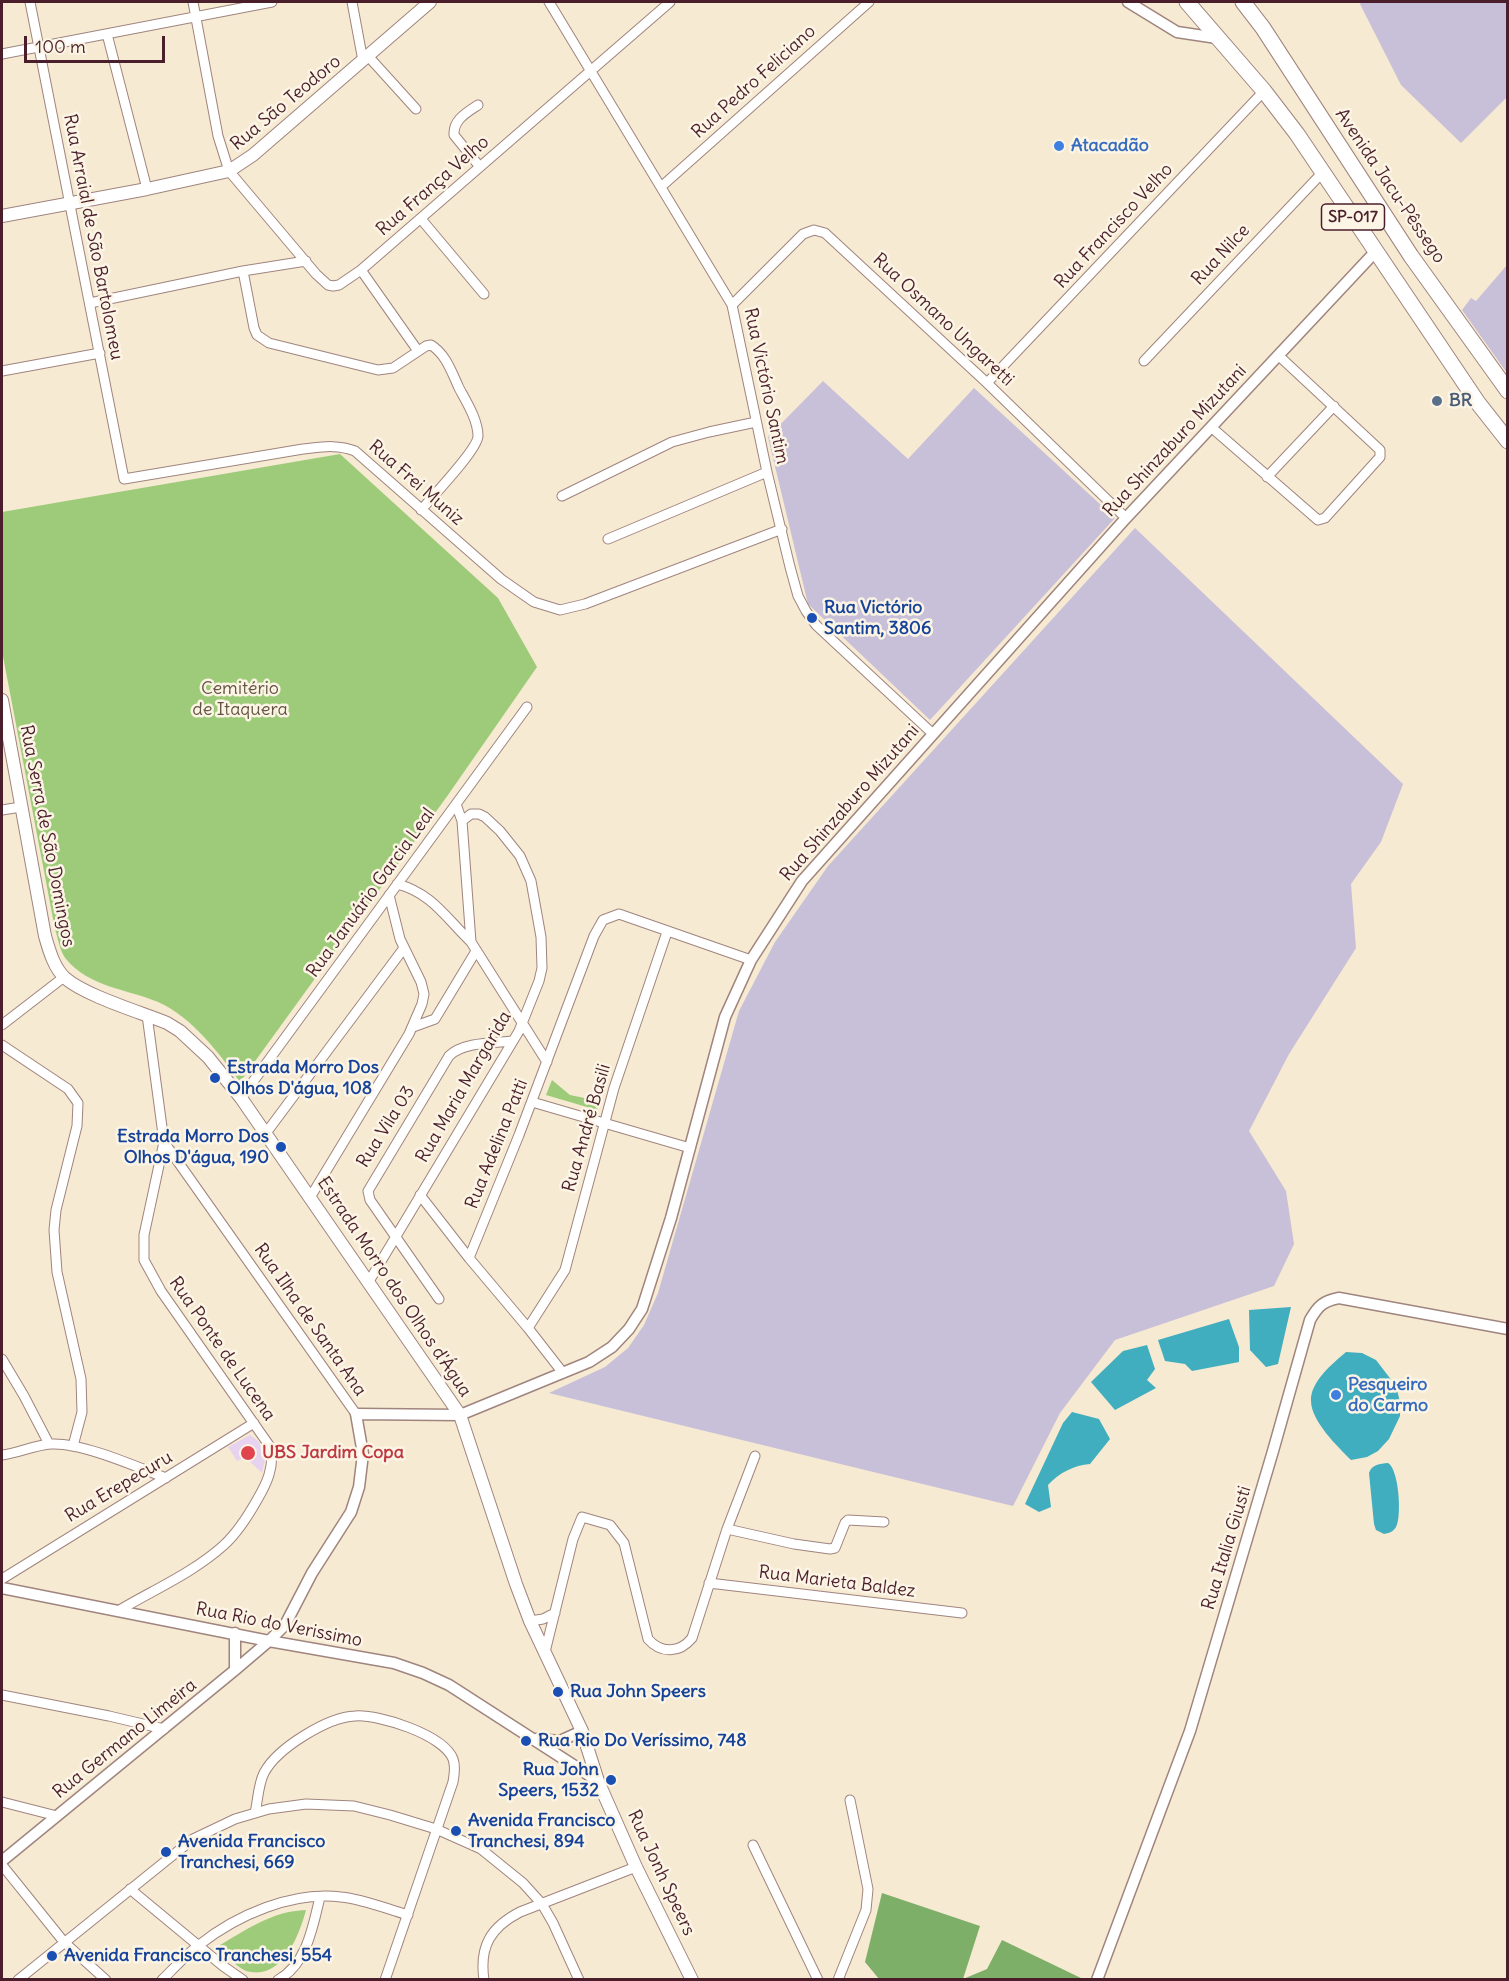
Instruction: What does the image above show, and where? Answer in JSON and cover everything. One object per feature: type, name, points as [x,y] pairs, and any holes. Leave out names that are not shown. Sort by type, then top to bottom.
[{"type":"highway","name":"SP-017","points":[[1187,2],[1264,91],[1297,134],[1478,403],[1508,441]]},
{"type":"highway","name":"Avenida Jacu-Pêssego","points":[[1243,2],[1263,28],[1412,256],[1508,391]]},
{"type":"main road","name":"Rua São Teodoro","points":[[2,216],[229,171],[253,155],[430,2]]},
{"type":"main road","name":"Rua Serra de São Domingos","points":[[2,700],[45,936],[52,958],[64,977]]},
{"type":"main road","name":"Estrada Morro dos Olhos d'Água","points":[[64,977],[81,988],[167,1023],[192,1041],[208,1057],[241,1098],[311,1196],[368,1284],[460,1415],[516,1584],[530,1621],[582,1731],[598,1781]]},
{"type":"main road","name":"Rua Jonh Speers","points":[[598,1781],[636,1867],[692,1980]]},
{"type":"street","name":"Rua Arraial de São Bartolomeu","points":[[30,2],[124,479]]},
{"type":"street","points":[[193,2],[218,136],[229,171]]},
{"type":"street","points":[[2,54],[272,2]]},
{"type":"street","points":[[352,2],[365,58],[416,109]]},
{"type":"street","name":"Rua Victório Santim","points":[[549,2],[662,186],[732,306],[767,472],[795,586],[806,611],[816,625],[932,733]]},
{"type":"street","name":"Rua França Velho","points":[[229,171],[323,281],[333,286],[339,285],[361,270],[421,219],[670,2]]},
{"type":"street","name":"Rua Pedro Feliciano","points":[[662,186],[869,2]]},
{"type":"street","points":[[1128,2],[1177,32],[1217,38]]},
{"type":"street","points":[[1177,32],[1186,28],[1198,16]]},
{"type":"street","points":[[107,34],[147,189]]},
{"type":"street","name":"Rua Francisco Velho","points":[[987,383],[1264,91]]},
{"type":"street","points":[[478,105],[454,125],[454,135],[480,167]]},
{"type":"street","name":"Rua Nilce","points":[[1144,361],[1323,172]]},
{"type":"street","points":[[421,219],[484,294]]},
{"type":"street","name":"Rua Osmano Ungaretti","points":[[732,306],[803,234],[808,231],[820,231],[987,383],[1126,518]]},
{"type":"street","name":"Rua Shinzaburo Mizutani","points":[[356,1414],[460,1415],[589,1362],[612,1347],[629,1329],[642,1309],[671,1218],[725,1017],[751,960],[807,874],[1126,518],[1376,251]]},
{"type":"street","points":[[90,303],[243,271],[306,261]]},
{"type":"street","points":[[361,270],[418,351]]},
{"type":"street","points":[[243,271],[254,328],[257,335],[269,343],[378,370],[393,368],[431,345],[442,355],[469,408],[478,435],[469,453],[421,510]]},
{"type":"street","points":[[2,371],[100,353]]},
{"type":"street","points":[[1211,427],[1318,520],[1325,518],[1381,454],[1378,447],[1278,355]]},
{"type":"street","points":[[1268,477],[1334,406]]},
{"type":"street","points":[[562,496],[672,442],[756,422]]},
{"type":"street","name":"Rua Frei Muniz","points":[[124,479],[312,448],[343,446],[355,451],[501,579],[534,602],[560,610],[585,604],[782,529]]},
{"type":"street","points":[[608,539],[767,472]]},
{"type":"street","name":"Rua Januário Garcia Leal","points":[[241,1098],[527,707]]},
{"type":"street","points":[[456,804],[462,821],[471,942]]},
{"type":"street","points":[[2,810],[21,807]]},
{"type":"street","name":"Rua Maria Margarida","points":[[368,1284],[523,1022],[542,968],[541,937],[531,881],[520,856],[500,831],[485,817],[471,814],[462,821]]},
{"type":"street","points":[[397,884],[415,890],[428,898],[471,942],[547,1062]]},
{"type":"street","points":[[311,1196],[419,1015],[424,994],[421,982],[396,928],[389,895]]},
{"type":"street","name":"Rua Adelina Patti","points":[[469,1258],[532,1102],[594,936],[603,920],[619,914],[667,932]]},
{"type":"street","points":[[667,932],[751,960]]},
{"type":"street","name":"Rua André Basili","points":[[528,1328],[565,1270],[604,1123],[667,932]]},
{"type":"street","points":[[266,1133],[404,948]]},
{"type":"street","points":[[413,1027],[435,1019],[476,951]]},
{"type":"street","points":[[2,1025],[64,977]]},
{"type":"street","name":"Rua Ilha de Santa Ana","points":[[147,1015],[164,1142],[356,1414],[360,1432],[363,1462],[359,1487],[351,1512],[312,1573],[285,1625],[269,1641]]},
{"type":"street","name":"Rua Vila 03","points":[[439,1299],[394,1237],[368,1195],[373,1179],[453,1052],[472,1046],[512,1041]]},
{"type":"street","points":[[2,1045],[68,1089],[78,1103],[77,1126],[56,1210],[54,1230],[57,1272],[81,1379],[82,1412],[73,1446]]},
{"type":"street","points":[[532,1102],[690,1148]]},
{"type":"street","name":"Rua Ponte de Lucena","points":[[118,1611],[203,1563],[226,1544],[262,1491],[271,1472],[273,1460],[271,1448],[160,1291],[144,1260],[146,1224],[164,1142]]},
{"type":"street","points":[[420,1195],[563,1373]]},
{"type":"street","name":"Rua Italia Giusti","points":[[1097,1980],[1190,1731],[1310,1320],[1317,1308],[1325,1301],[1339,1298],[1508,1329]]},
{"type":"street","points":[[2,1359],[49,1444]]},
{"type":"street","name":"Rua Erepecuru","points":[[2,1579],[254,1423]]},
{"type":"street","points":[[2,1455],[49,1444],[73,1446],[166,1478]]},
{"type":"street","points":[[545,1652],[573,1539],[582,1517],[610,1525],[624,1543],[648,1639],[657,1647],[675,1650],[686,1646],[692,1638],[727,1529],[755,1456]]},
{"type":"street","points":[[727,1529],[794,1544],[830,1549],[836,1548],[844,1522],[848,1520],[884,1522]]},
{"type":"street","name":"Rua Marieta Baldez","points":[[710,1583],[962,1613]]},
{"type":"street","name":"Rua Rio do Verissimo","points":[[2,1588],[269,1641],[394,1663],[449,1685],[598,1781]]},
{"type":"street","points":[[530,1621],[543,1619],[555,1612]]},
{"type":"street","points":[[235,1633],[235,1670]]},
{"type":"street","name":"Rua Germano Limeira","points":[[2,1863],[269,1641]]},
{"type":"street","points":[[2,1695],[164,1729]]},
{"type":"street","points":[[255,1814],[263,1775],[277,1757],[301,1737],[333,1720],[368,1716],[403,1725],[427,1736],[447,1750],[453,1758],[453,1782],[386,1979]]},
{"type":"street","name":"Rua Rio do Verissimo","points":[[533,1738],[560,1741],[582,1731]]},
{"type":"street","points":[[838,1980],[866,1910],[868,1889],[850,1800]]},
{"type":"street","points":[[2,1802],[57,1816]]},
{"type":"street","points":[[18,1980],[193,1839],[235,1819],[269,1809],[306,1804],[354,1806],[436,1829],[482,1849],[522,1883],[542,1904],[579,1980]]},
{"type":"street","points":[[753,1845],[818,1980]]},
{"type":"street","points":[[2,1863],[64,1942],[106,1980]]},
{"type":"street","points":[[484,1980],[483,1962],[486,1943],[494,1930],[505,1920],[636,1867]]},
{"type":"street","points":[[130,1889],[243,1980]]},
{"type":"street","points":[[278,1980],[293,1969],[301,1958],[312,1929],[320,1897]]},
{"type":"street","points":[[162,1980],[198,1946],[265,1908],[299,1898],[342,1897],[408,1915]]},
{"type":"shaded area","points":[[1361,2],[1507,2],[1507,97],[1461,143],[1401,85]]},
{"type":"shaded area","points":[[1507,265],[1507,373],[1462,310],[1471,298],[1476,301]]},
{"type":"shaded area","points":[[823,381],[908,459],[974,388],[1115,518],[930,720],[808,604],[768,437]]},
{"type":"shaded area","points":[[1135,528],[1403,784],[1381,842],[1351,884],[1356,948],[1289,1054],[1249,1131],[1286,1191],[1294,1244],[1274,1286],[1115,1340],[1060,1413],[1013,1506],[549,1393],[605,1367],[628,1348],[644,1325],[658,1293],[739,1011],[775,942],[828,866]]},
{"type":"shaded area","name":"UBS Jardim Copa","points":[[250,1435],[259,1442],[263,1450],[265,1460],[262,1473],[245,1457],[237,1461],[228,1447]]},
{"type":"green space","name":"Cemitério de Itaquera","points":[[340,454],[498,598],[537,667],[448,795],[240,1082],[214,1048],[182,1017],[158,1002],[86,976],[75,968],[62,953],[55,929],[2,651],[2,512]]},
{"type":"green space","points":[[552,1080],[570,1095],[599,1101],[597,1110],[546,1095]]},
{"type":"green space","points":[[882,1893],[980,1926],[963,1979],[879,1979],[865,1962]]},
{"type":"green space","points":[[306,1910],[294,1943],[279,1963],[270,1969],[259,1972],[246,1971],[217,1947],[271,1918]]},
{"type":"green space","points":[[1002,1940],[1083,1979],[963,1979],[987,1969]]},
{"type":"water","points":[[1291,1307],[1278,1364],[1266,1367],[1250,1350],[1249,1310]]},
{"type":"water","points":[[1229,1319],[1239,1347],[1239,1362],[1192,1371],[1185,1364],[1165,1361],[1158,1340]]},
{"type":"water","points":[[1147,1345],[1155,1369],[1147,1380],[1156,1388],[1115,1410],[1091,1382],[1123,1351]]},
{"type":"water","points":[[1346,1352],[1362,1353],[1376,1360],[1396,1386],[1400,1402],[1400,1416],[1389,1439],[1378,1451],[1367,1457],[1351,1460],[1320,1425],[1312,1409],[1311,1401],[1318,1380]]},
{"type":"water","points":[[1072,1412],[1099,1419],[1110,1439],[1090,1464],[1067,1470],[1048,1485],[1051,1507],[1039,1512],[1025,1504],[1063,1423]]},
{"type":"water","points":[[1388,1463],[1392,1467],[1397,1483],[1399,1514],[1395,1529],[1384,1534],[1376,1530],[1374,1524],[1369,1473],[1374,1466]]},
{"type":"place","name":"Atacadão","points":[[1059,146]]},
{"type":"place","name":"BR","points":[[1437,401]]},
{"type":"place","name":"Rua Victório Santim, 3806","points":[[812,618]]},
{"type":"place","name":"Estrada Morro Dos Olhos D'água, 108","points":[[215,1078]]},
{"type":"place","name":"Estrada Morro Dos Olhos D'água, 190","points":[[281,1147]]},
{"type":"place","name":"Pesqueiro do Carmo","points":[[1336,1395]]},
{"type":"place","name":"UBS Jardim Copa","points":[[248,1453]]},
{"type":"place","name":"Rua John Speers","points":[[558,1692]]},
{"type":"place","name":"Rua Rio Do Veríssimo, 748","points":[[526,1741]]},
{"type":"place","name":"Rua John Speers, 1532","points":[[611,1780]]},
{"type":"place","name":"Avenida Francisco Tranchesi, 894","points":[[456,1831]]},
{"type":"place","name":"Avenida Francisco Tranchesi, 669","points":[[166,1852]]},
{"type":"place","name":"Avenida Francisco Tranchesi, 554","points":[[52,1956]]}]
